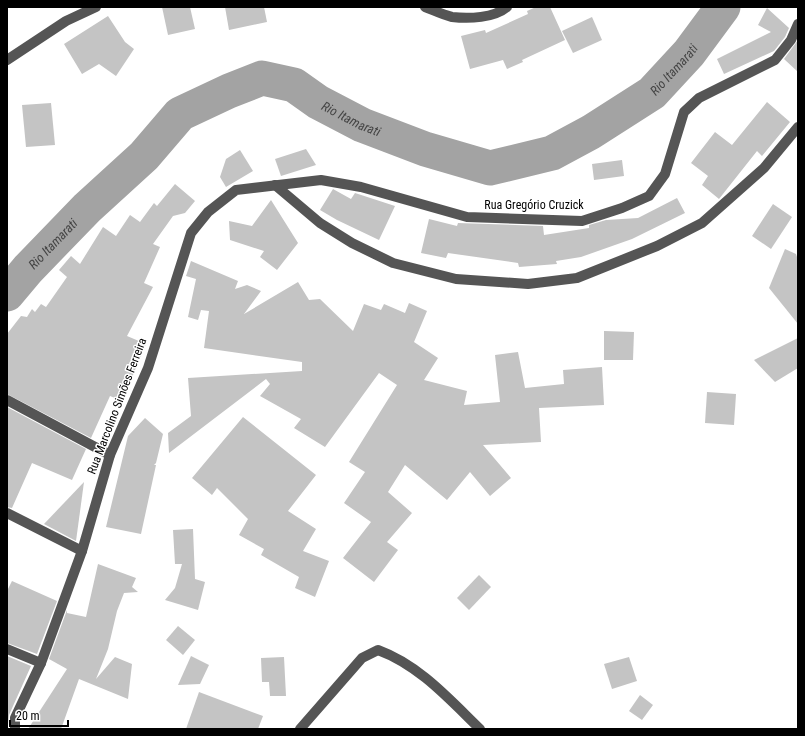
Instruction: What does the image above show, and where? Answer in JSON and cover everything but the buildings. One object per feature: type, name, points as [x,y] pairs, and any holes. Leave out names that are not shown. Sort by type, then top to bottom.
[{"type":"street","points":[[7,60],[66,21],[96,7]]},
{"type":"street","points":[[425,7],[451,16],[475,17],[500,12],[507,7]]},
{"type":"street","name":"Rua Gregório Cruzick","points":[[275,185],[321,180],[361,188],[467,217],[582,221],[622,208],[649,196],[665,174],[684,112],[699,98],[775,60],[791,40],[798,24]]},
{"type":"street","points":[[275,185],[320,224],[352,243],[393,263],[456,279],[528,284],[577,278],[657,246],[702,223],[764,168],[798,127]]},
{"type":"street","name":"Rua Marcolino Simões Ferreira","points":[[15,729],[15,718],[41,663],[82,552],[110,455],[148,368],[191,233],[208,212],[236,190],[275,185]]},
{"type":"street","points":[[7,400],[110,455]]},
{"type":"street","points":[[7,513],[82,552]]},
{"type":"street","points":[[7,649],[41,663]]},
{"type":"street","points":[[300,729],[362,658],[378,650],[394,656],[425,677],[480,729]]},
{"type":"waterway","name":"Rio Itamarati","points":[[7,294],[28,269],[87,208],[144,156],[180,114],[229,91],[262,78],[294,85],[318,102],[362,125],[425,149],[490,168],[552,153],[591,132],[652,93],[689,53],[723,7]]}]
